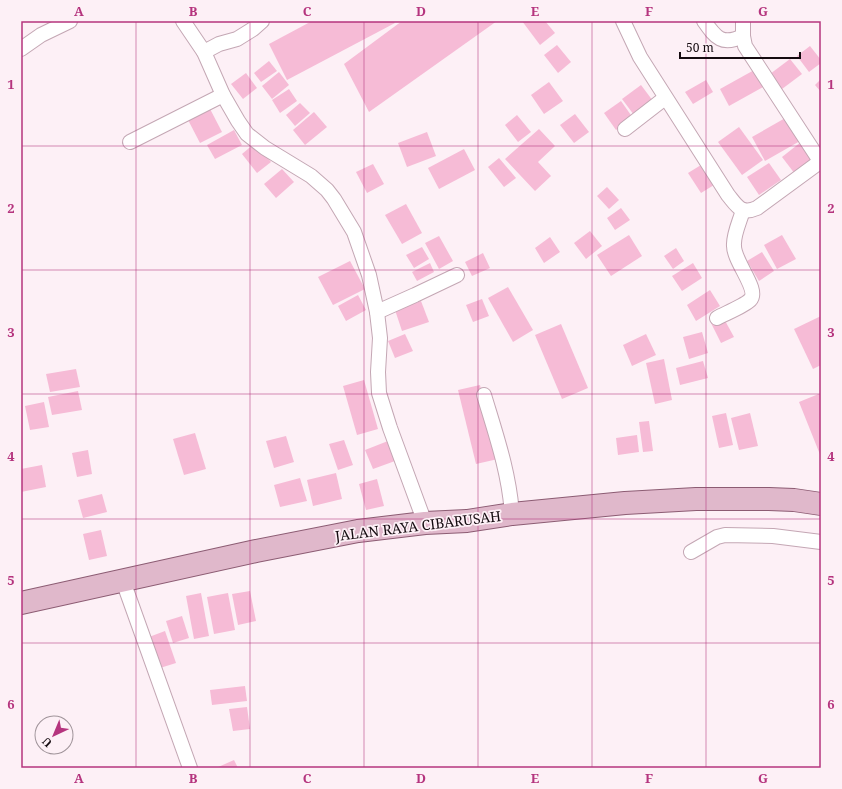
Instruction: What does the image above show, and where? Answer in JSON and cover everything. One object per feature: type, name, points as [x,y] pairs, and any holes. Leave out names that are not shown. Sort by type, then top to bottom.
[{"type":"main road","name":"JALAN RAYA CIBARUSAH","points":[[21,603],[302,541],[358,531],[425,523],[466,521],[512,514],[625,504],[724,498],[794,500],[821,504]]},
{"type":"street","points":[[21,49],[41,35],[70,21]]},
{"type":"street","points":[[183,21],[204,52],[223,95],[247,134],[264,148],[318,182],[334,198],[354,232],[369,274],[377,312],[380,338],[378,372],[379,393],[390,428],[425,523]]},
{"type":"street","points":[[204,52],[219,44],[237,39],[253,29],[262,21]]},
{"type":"street","points":[[623,21],[640,57],[728,195],[739,208],[748,211],[757,208],[821,161],[745,46],[743,21]]},
{"type":"street","points":[[704,21],[712,33],[726,42],[743,36]]},
{"type":"street","points":[[130,142],[223,95]]},
{"type":"street","points":[[625,129],[665,98]]},
{"type":"street","points":[[716,318],[749,301],[753,295],[751,287],[740,267],[734,249],[736,232],[743,210]]},
{"type":"street","points":[[377,312],[457,275]]},
{"type":"street","points":[[484,395],[507,473],[511,493],[512,514]]},
{"type":"street","points":[[690,552],[717,537],[725,535],[773,536],[821,542]]},
{"type":"street","points":[[123,581],[190,768]]},
{"type":"building","points":[[312,21],[393,21],[395,23],[287,80],[269,44]]},
{"type":"building","points":[[402,21],[497,21],[369,112],[344,64]]},
{"type":"building","points":[[522,21],[545,21],[555,33],[540,45]]},
{"type":"building","points":[[557,45],[571,62],[558,73],[544,55]]},
{"type":"building","points":[[810,46],[821,60],[821,63],[809,72],[797,56]]},
{"type":"building","points":[[790,59],[802,74],[778,92],[766,77]]},
{"type":"building","points":[[269,61],[277,71],[261,82],[254,73]]},
{"type":"building","points":[[756,69],[765,86],[729,106],[720,89]]},
{"type":"building","points":[[279,72],[289,85],[272,99],[262,86]]},
{"type":"building","points":[[246,73],[257,88],[243,99],[231,84]]},
{"type":"building","points":[[821,79],[821,92],[815,85]]},
{"type":"building","points":[[706,80],[713,92],[693,104],[685,92]]},
{"type":"building","points":[[549,82],[563,101],[544,114],[531,95]]},
{"type":"building","points":[[641,85],[653,101],[634,115],[622,99]]},
{"type":"building","points":[[289,89],[297,101],[280,113],[272,100]]},
{"type":"building","points":[[621,101],[633,118],[616,130],[604,113]]},
{"type":"building","points":[[300,103],[310,113],[295,126],[286,115]]},
{"type":"building","points":[[208,105],[222,132],[200,143],[186,116]]},
{"type":"building","points":[[314,112],[327,127],[305,145],[293,130]]},
{"type":"building","points":[[575,114],[589,132],[574,143],[560,125]]},
{"type":"building","points":[[517,115],[531,132],[518,142],[505,125]]},
{"type":"building","points":[[787,117],[800,141],[765,161],[752,137]]},
{"type":"building","points":[[739,127],[763,160],[742,175],[718,142]]},
{"type":"building","points":[[539,129],[555,146],[538,162],[551,176],[535,191],[505,159]]},
{"type":"building","points":[[234,130],[242,145],[215,159],[207,145]]},
{"type":"building","points":[[427,132],[436,156],[407,167],[398,143]]},
{"type":"building","points":[[801,142],[814,160],[795,174],[782,157]]},
{"type":"building","points":[[255,143],[271,162],[257,173],[242,154]]},
{"type":"building","points":[[464,149],[475,170],[439,189],[428,168]]},
{"type":"building","points":[[499,158],[516,178],[504,187],[488,167]]},
{"type":"building","points":[[769,163],[781,180],[759,195],[747,177]]},
{"type":"building","points":[[373,164],[384,184],[367,193],[356,172]]},
{"type":"building","points":[[701,165],[714,185],[701,193],[688,173]]},
{"type":"building","points":[[282,169],[294,182],[276,198],[264,184]]},
{"type":"building","points":[[607,187],[619,200],[609,209],[597,196]]},
{"type":"building","points":[[406,204],[422,233],[402,244],[385,215]]},
{"type":"building","points":[[621,208],[630,220],[615,230],[607,218]]},
{"type":"building","points":[[590,231],[602,246],[586,259],[574,243]]},
{"type":"building","points":[[629,235],[642,256],[611,276],[597,255]]},
{"type":"building","points":[[782,235],[796,259],[777,269],[764,245]]},
{"type":"building","points":[[439,236],[453,261],[439,269],[425,243]]},
{"type":"building","points":[[550,237],[560,252],[544,263],[535,248]]},
{"type":"building","points":[[422,247],[429,259],[414,268],[406,255]]},
{"type":"building","points":[[676,248],[684,261],[673,269],[664,256]]},
{"type":"building","points":[[762,252],[774,271],[759,281],[747,261]]},
{"type":"building","points":[[483,253],[490,268],[472,276],[465,262]]},
{"type":"building","points":[[350,261],[365,289],[333,305],[318,277]]},
{"type":"building","points":[[430,263],[434,272],[417,281],[412,272]]},
{"type":"building","points":[[693,263],[702,278],[682,291],[672,276]]},
{"type":"building","points":[[508,287],[533,330],[513,342],[488,298]]},
{"type":"building","points":[[710,290],[720,306],[696,321],[687,305]]},
{"type":"building","points":[[358,295],[366,310],[346,321],[338,306]]},
{"type":"building","points":[[482,299],[489,316],[473,322],[466,305]]},
{"type":"building","points":[[421,301],[429,322],[402,331],[395,310]]},
{"type":"building","points":[[821,316],[821,365],[813,369],[794,329]]},
{"type":"building","points":[[723,317],[734,337],[721,343],[711,323]]},
{"type":"building","points":[[561,324],[588,388],[562,399],[535,335]]},
{"type":"building","points":[[702,332],[708,353],[689,359],[683,337]]},
{"type":"building","points":[[405,334],[413,351],[395,358],[388,341]]},
{"type":"building","points":[[646,334],[656,355],[632,366],[623,345]]},
{"type":"building","points":[[664,359],[672,400],[655,404],[646,363]]},
{"type":"building","points":[[703,361],[708,378],[680,385],[676,368]]},
{"type":"building","points":[[76,369],[80,387],[50,392],[46,374]]},
{"type":"building","points":[[364,380],[378,429],[357,435],[343,386]]},
{"type":"building","points":[[480,385],[498,459],[476,464],[458,390]]},
{"type":"building","points":[[78,391],[82,410],[52,415],[48,397]]},
{"type":"building","points":[[821,393],[821,457],[799,402]]},
{"type":"building","points":[[44,402],[49,427],[30,430],[25,406]]},
{"type":"building","points":[[726,413],[733,445],[719,448],[712,416]]},
{"type":"building","points":[[750,413],[758,446],[739,450],[731,418]]},
{"type":"building","points":[[649,421],[653,451],[643,452],[639,422]]},
{"type":"building","points":[[195,433],[206,469],[184,475],[173,439]]},
{"type":"building","points":[[637,435],[639,452],[618,455],[616,438]]},
{"type":"building","points":[[286,436],[294,462],[274,468],[266,441]]},
{"type":"building","points":[[344,440],[353,465],[338,470],[329,444]]},
{"type":"building","points":[[388,441],[395,461],[373,469],[365,450]]},
{"type":"building","points":[[88,450],[92,474],[77,477],[72,453]]},
{"type":"building","points":[[42,465],[46,487],[21,492],[21,469]]},
{"type":"building","points":[[336,473],[342,499],[313,506],[307,480]]},
{"type":"building","points":[[300,478],[307,501],[280,507],[274,485]]},
{"type":"building","points":[[377,479],[384,506],[366,510],[359,484]]},
{"type":"building","points":[[102,494],[107,512],[83,518],[78,500]]},
{"type":"building","points":[[101,530],[107,556],[89,560],[83,534]]},
{"type":"building","points":[[250,591],[256,621],[238,625],[232,594]]},
{"type":"building","points":[[201,593],[209,636],[194,639],[186,596]]},
{"type":"building","points":[[228,593],[235,630],[214,634],[207,597]]},
{"type":"building","points":[[182,616],[189,638],[173,643],[166,621]]},
{"type":"building","points":[[165,631],[176,663],[160,668],[149,637]]},
{"type":"building","points":[[245,686],[247,701],[212,705],[210,690]]},
{"type":"building","points":[[247,707],[250,729],[233,731],[229,709]]},
{"type":"building","points":[[234,760],[238,768],[216,768]]}]
